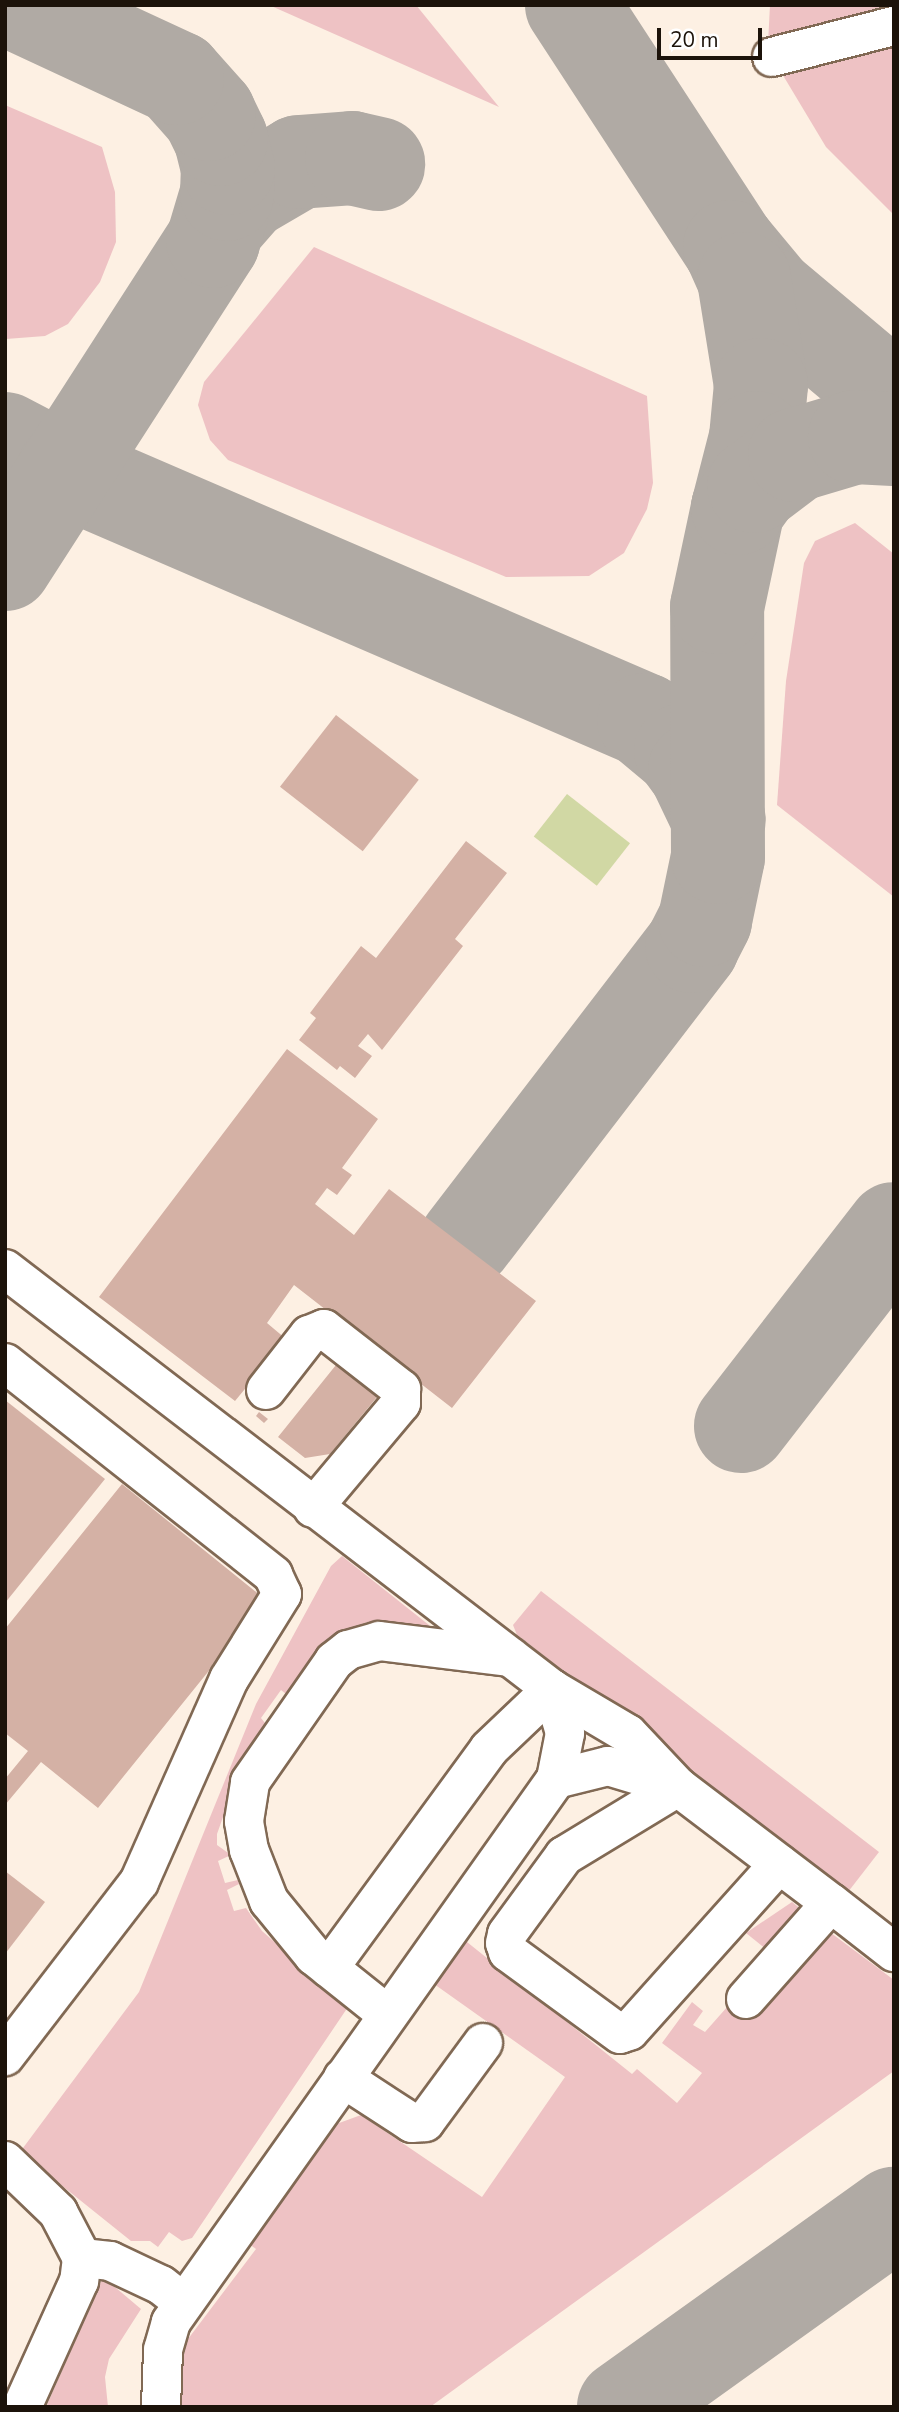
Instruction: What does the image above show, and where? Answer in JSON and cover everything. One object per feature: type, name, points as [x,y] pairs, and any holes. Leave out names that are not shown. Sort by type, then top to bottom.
[{"type":"lane","points":[[772,57],[894,26]]},
{"type":"lane","points":[[5,1269],[552,1689],[628,1734],[678,1787],[894,1952]]},
{"type":"lane","points":[[266,1390],[309,1335],[324,1329],[401,1389],[401,1403],[313,1508]]},
{"type":"lane","points":[[5,1363],[273,1575],[282,1594],[229,1679],[139,1882],[5,2056]]},
{"type":"lane","points":[[388,2015],[329,1968],[286,1927],[269,1901],[249,1850],[244,1821],[250,1782],[334,1661],[348,1650],[379,1641],[510,1657]]},
{"type":"lane","points":[[161,2407],[163,2350],[183,2302],[556,1779],[565,1733],[552,1689]]},
{"type":"lane","points":[[329,1968],[489,1749],[552,1689]]},
{"type":"lane","points":[[556,1779],[608,1766],[678,1787]]},
{"type":"lane","points":[[678,1787],[564,1856],[507,1934],[508,1952],[620,2034],[629,2031],[779,1864]]},
{"type":"lane","points":[[746,1999],[831,1903]]},
{"type":"lane","points":[[343,2078],[412,2123],[425,2122],[483,2043]]},
{"type":"lane","points":[[6,2163],[58,2212],[82,2258],[79,2281],[22,2407]]},
{"type":"lane","points":[[82,2258],[110,2261],[161,2285],[183,2302]]},
{"type":"shaded area","points":[[5,5],[894,5],[894,2407],[5,2407]]},
{"type":"shaded area","points":[[269,5],[416,5],[499,107]]},
{"type":"shaded area","points":[[770,5],[894,5],[894,215],[826,147],[772,57],[768,44]]},
{"type":"shaded area","points":[[5,105],[102,147],[115,192],[116,242],[100,282],[68,324],[45,336],[6,339]]},
{"type":"shaded area","points":[[314,247],[647,396],[653,483],[647,509],[624,553],[589,576],[506,577],[228,460],[210,440],[198,405],[204,382]]},
{"type":"shaded area","points":[[855,523],[894,554],[894,897],[777,805],[786,681],[804,563],[815,541]]},
{"type":"shaded area","points":[[567,794],[630,843],[597,886],[534,837]]},
{"type":"shaded area","points":[[342,1556],[439,1633],[368,1622],[348,1630],[329,1647],[291,1698],[281,1690],[261,1718],[265,1723],[240,1769],[217,1834],[217,1845],[231,1855],[218,1861],[225,1883],[238,1880],[239,1884],[227,1890],[234,1911],[246,1908],[262,1931],[348,2007],[192,2238],[182,2241],[169,2232],[158,2247],[150,2241],[131,2241],[20,2152],[139,1992],[256,1704],[331,1566]]},
{"type":"shaded area","points":[[541,1591],[879,1852],[848,1892],[517,1635],[513,1625]]},
{"type":"shaded area","points":[[792,1902],[802,1910],[767,1950],[746,1933]]},
{"type":"shaded area","points":[[827,1930],[894,1980],[894,2071],[430,2407],[178,2407],[178,2376],[188,2339],[256,2249],[249,2244],[331,2126],[361,2115],[482,2197],[565,2077],[427,1979],[462,1938],[632,2074],[637,2069],[677,2103],[702,2073],[662,2043],[692,2002],[703,2011],[693,2025],[705,2032],[728,2006],[736,2011]]},
{"type":"shaded area","points":[[103,2277],[141,2309],[109,2359],[105,2377],[108,2407],[46,2407]]},
{"type":"building","points":[[336,715],[419,780],[363,851],[280,787]]},
{"type":"building","points":[[466,841],[507,873],[455,939],[463,946],[382,1050],[368,1034],[358,1046],[372,1056],[355,1078],[340,1066],[337,1070],[299,1040],[316,1018],[310,1013],[361,946],[376,958]]},
{"type":"building","points":[[287,1049],[378,1119],[342,1168],[352,1175],[337,1195],[327,1188],[315,1204],[354,1235],[389,1189],[536,1301],[452,1408],[294,1285],[267,1323],[286,1339],[235,1401],[99,1297]]},
{"type":"building","points":[[332,1354],[384,1397],[377,1397],[330,1454],[305,1458],[278,1437],[336,1365]]},
{"type":"building","points":[[5,1400],[105,1479],[5,1603]]},
{"type":"building","points":[[259,1412],[268,1419],[264,1423],[256,1416]]},
{"type":"building","points":[[122,1484],[266,1600],[98,1808],[41,1762],[5,1805],[5,1779],[28,1751],[5,1733],[5,1629]]},
{"type":"building","points":[[5,1871],[45,1902],[5,1954]]},
{"type":"taxiway","points":[[5,564],[213,241],[227,194],[228,168],[221,139],[209,114],[177,78],[20,5]]},
{"type":"taxiway","points":[[572,5],[730,247],[769,294],[894,399]]},
{"type":"taxiway","points":[[223,219],[246,193],[299,162],[352,158],[378,164]]},
{"type":"taxiway","points":[[730,247],[744,279],[761,385],[756,438],[738,508]]},
{"type":"taxiway","points":[[466,1241],[692,946],[705,920],[718,857],[717,607],[738,508],[754,486],[795,455],[855,437],[894,439]]},
{"type":"taxiway","points":[[5,439],[64,470],[644,720],[681,751],[695,770],[719,820]]},
{"type":"taxiway","points":[[741,1426],[894,1229]]},
{"type":"taxiway","points":[[624,2407],[894,2214]]}]
